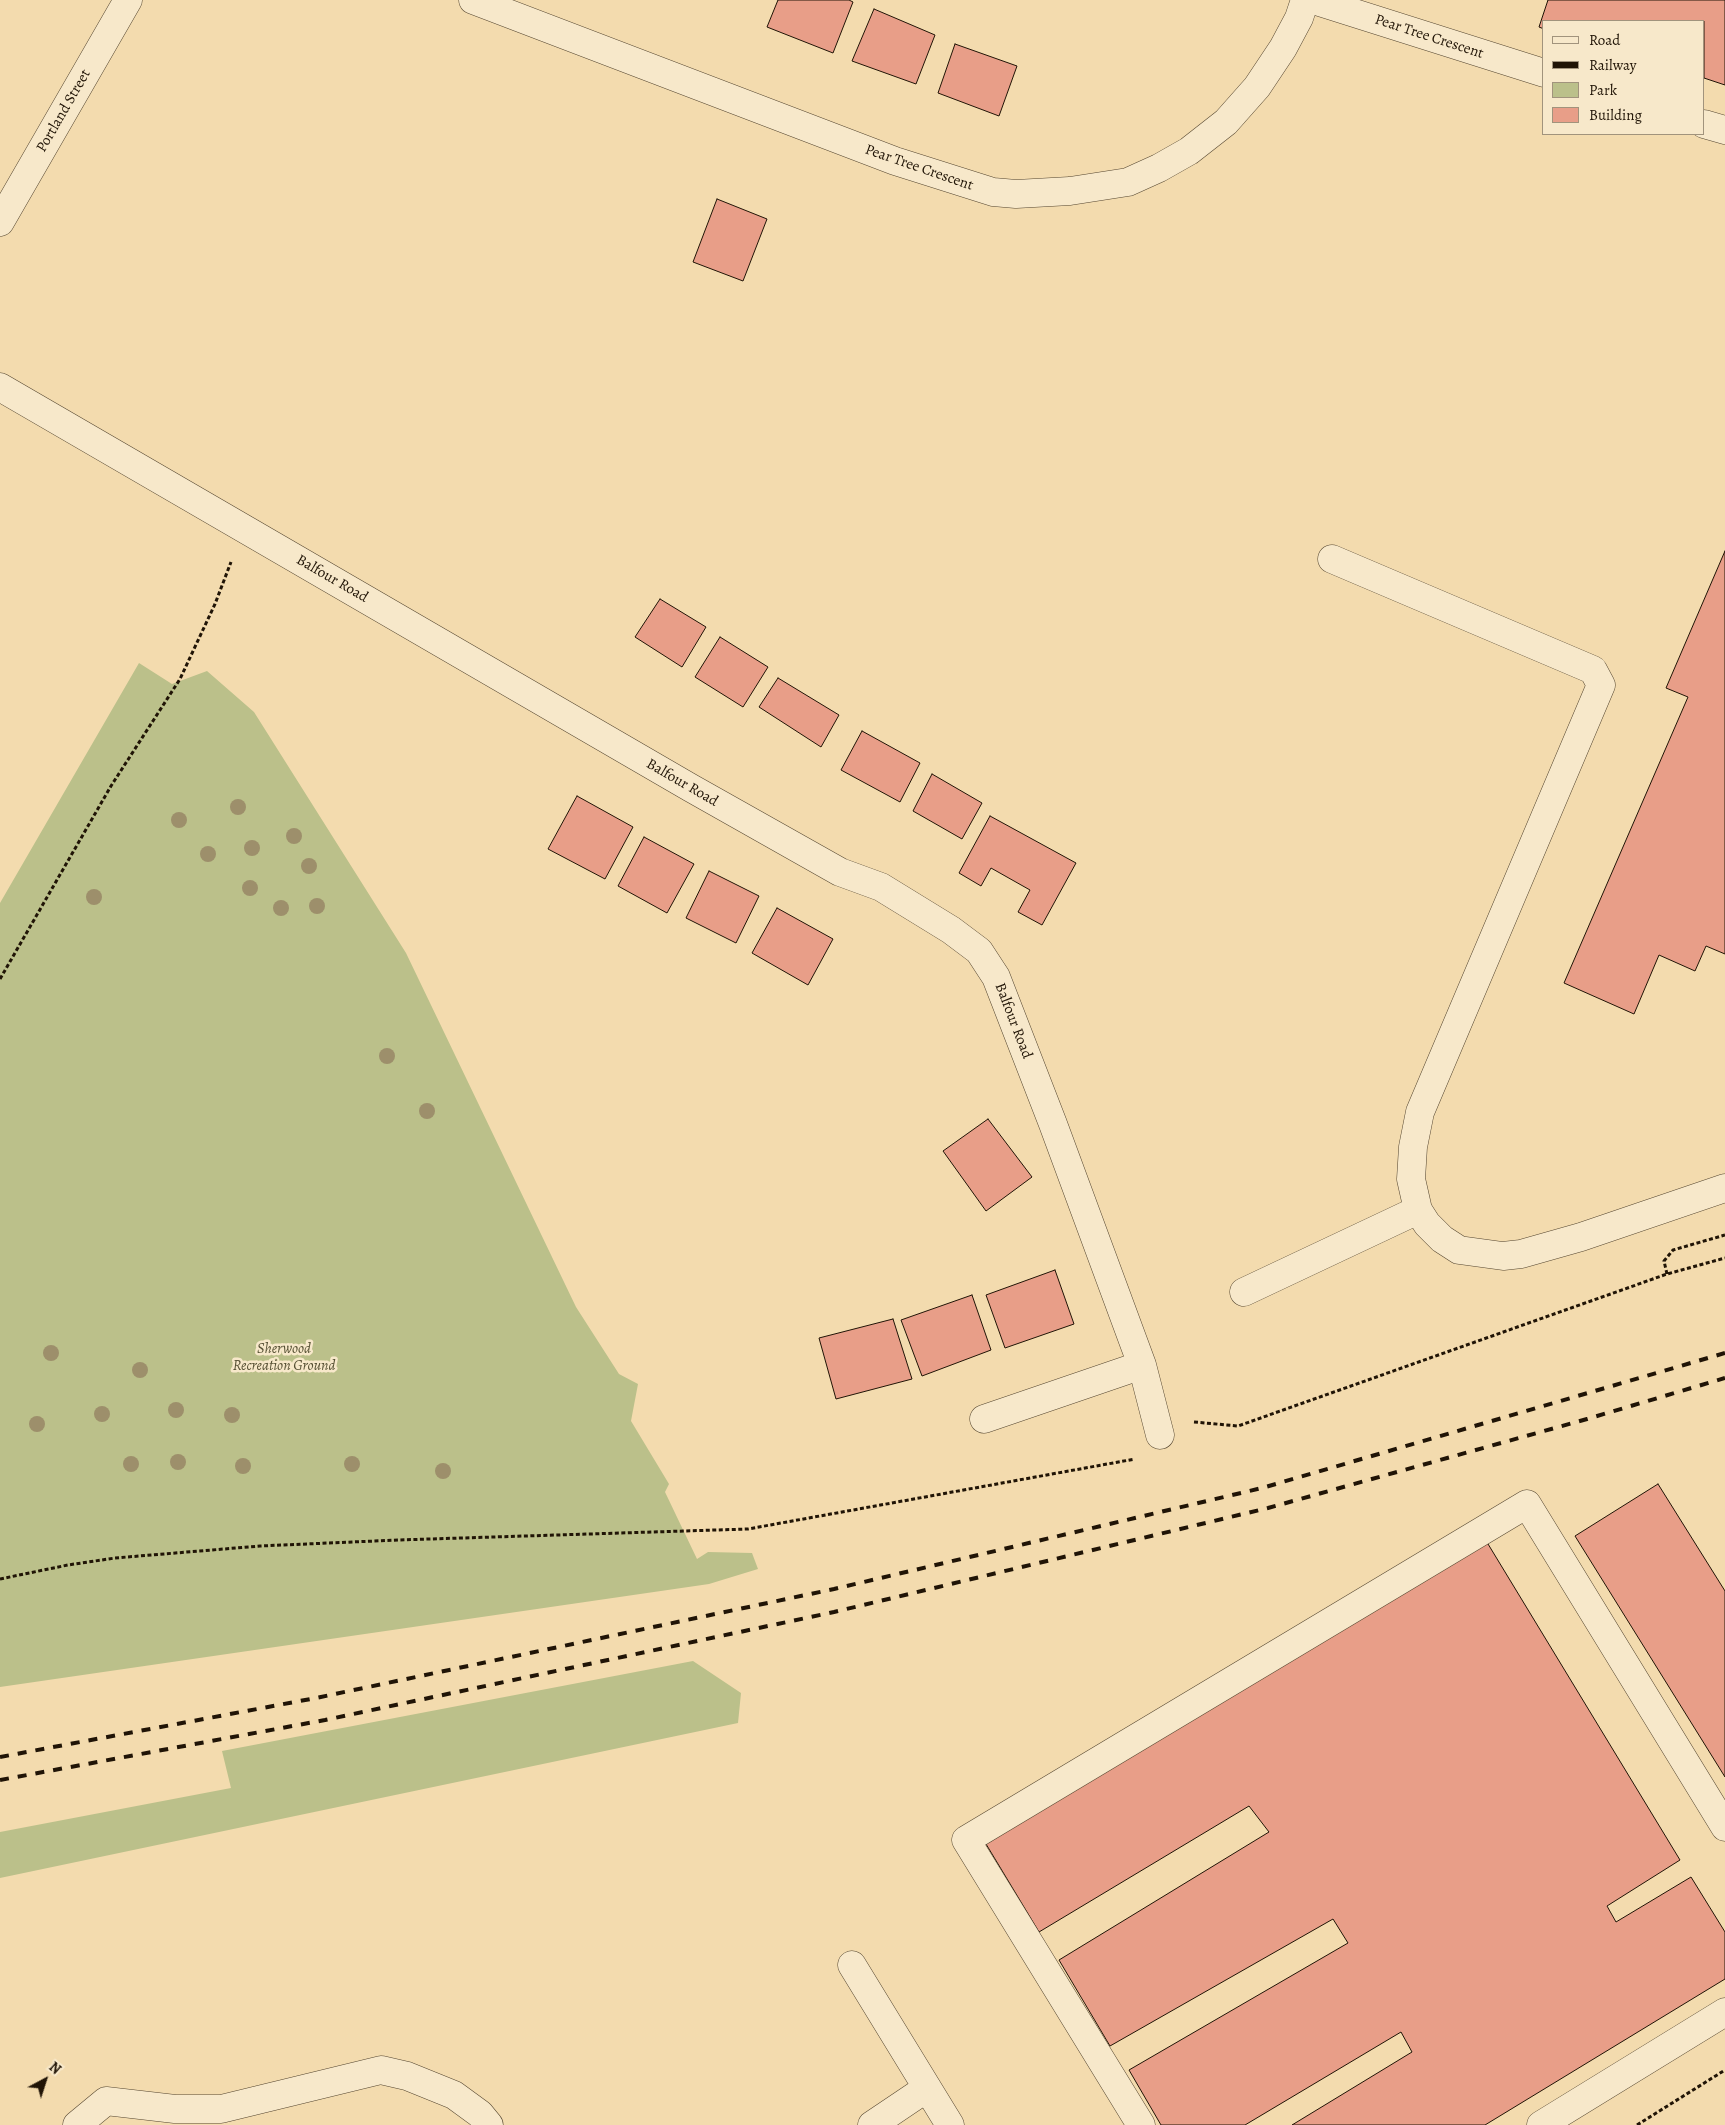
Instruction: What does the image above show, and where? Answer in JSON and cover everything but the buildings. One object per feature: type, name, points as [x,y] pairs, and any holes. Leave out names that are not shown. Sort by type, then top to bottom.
[{"type":"street","name":"Portland Street","points":[[0,222],[128,0]]},
{"type":"street","name":"Pear Tree Crescent","points":[[472,0],[895,161],[993,192],[1024,194],[1070,191],[1128,182],[1152,172],[1189,151],[1226,122],[1257,87],[1283,48],[1299,18],[1305,0]]},
{"type":"street","name":"Pear Tree Crescent","points":[[1314,0],[1542,72]]},
{"type":"street","points":[[1705,124],[1725,130]]},
{"type":"street","name":"Balfour Road","points":[[0,387],[691,788],[840,872],[881,887],[951,930],[979,951],[996,977],[1057,1133],[1142,1366],[1160,1435]]},
{"type":"street","points":[[1332,559],[1593,670],[1601,685],[1420,1112],[1411,1164],[1411,1179],[1418,1210],[1427,1224],[1442,1239],[1459,1250],[1503,1256],[1520,1254],[1581,1237],[1725,1188]]},
{"type":"street","points":[[1244,1292],[1418,1210]]},
{"type":"street","points":[[984,1419],[1142,1366]]},
{"type":"street","points":[[1141,2125],[966,1840],[1527,1504],[1725,1827]]},
{"type":"street","points":[[852,1965],[950,2125]]},
{"type":"street","points":[[1541,2125],[1725,2012]]},
{"type":"street","points":[[77,2125],[106,2102],[175,2109],[222,2109],[382,2070],[407,2076],[454,2095],[480,2114],[489,2125]]},
{"type":"street","points":[[872,2125],[927,2088]]},
{"type":"path","points":[[0,978],[111,786],[180,680],[215,604],[245,528]]},
{"type":"path","points":[[1667,1274],[1664,1261],[1673,1250],[1725,1235]]},
{"type":"path","points":[[1191,1421],[1238,1426],[1667,1274],[1725,1258]]},
{"type":"path","points":[[0,1579],[68,1565],[115,1558],[250,1547],[748,1529],[1142,1458]]},
{"type":"path","points":[[1637,2125],[1725,2070]]},
{"type":"green space","name":"Sherwood Recreation Ground","points":[[139,663],[172,684],[207,671],[254,712],[406,953],[576,1307],[619,1374],[638,1384],[631,1421],[669,1484],[665,1492],[697,1559],[708,1552],[752,1553],[758,1569],[709,1584],[0,1687],[0,903]]},
{"type":"green space","points":[[693,1661],[741,1693],[738,1723],[0,1878],[0,1832],[231,1788],[222,1751]]},
{"type":"railway","points":[[0,1757],[316,1698],[834,1589],[1262,1488],[1725,1353]]},
{"type":"railway","points":[[0,1780],[325,1720],[834,1612],[1268,1508],[1587,1419],[1725,1378]]}]
